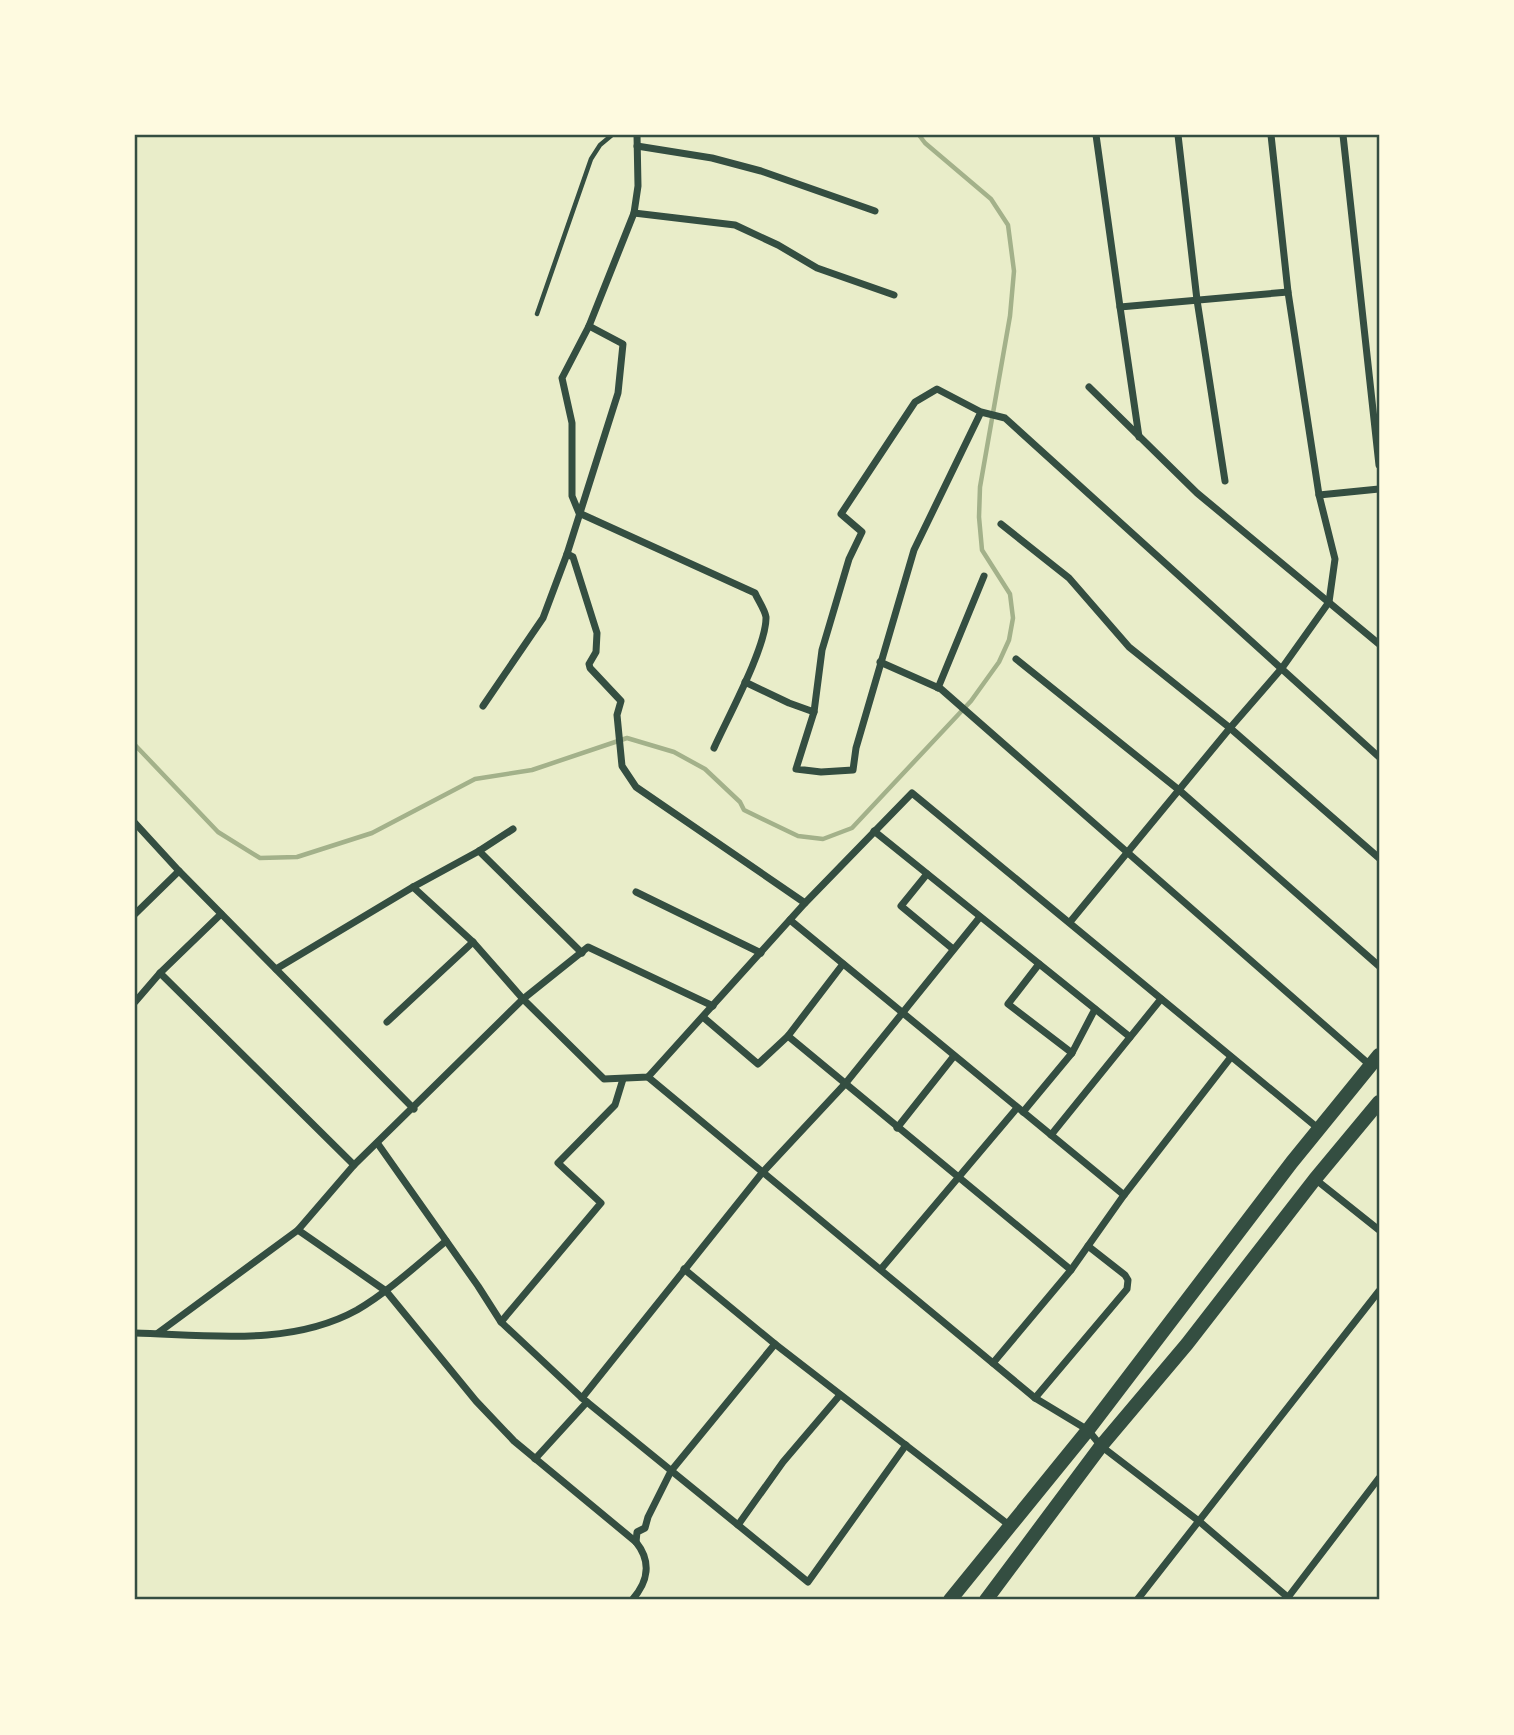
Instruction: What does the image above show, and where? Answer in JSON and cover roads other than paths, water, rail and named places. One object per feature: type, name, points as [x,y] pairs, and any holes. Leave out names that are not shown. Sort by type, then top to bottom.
[{"type":"main road","points":[[950,1600],[1088,1430],[1319,1129],[1375,1061]]},
{"type":"main road","points":[[986,1600],[1101,1446],[1187,1344],[1315,1179],[1379,1102]]},
{"type":"street","points":[[637,135],[638,187],[634,213],[589,326],[562,378],[572,423],[572,496],[579,513],[755,593],[766,615],[761,640],[714,748]]},
{"type":"street","points":[[1096,135],[1139,437]]},
{"type":"street","points":[[1178,135],[1198,300],[1225,481]]},
{"type":"street","points":[[1070,922],[1282,668],[1329,602],[1335,559],[1320,495],[1288,292],[1271,135]]},
{"type":"street","points":[[1343,135],[1377,411],[1379,465]]},
{"type":"street","points":[[637,146],[712,158],[761,171],[875,211]]},
{"type":"street","points":[[634,213],[735,225],[778,245],[817,268],[894,295]]},
{"type":"street","points":[[1120,307],[1288,292]]},
{"type":"street","points":[[483,706],[543,618],[567,554],[618,393],[623,344],[589,326]]},
{"type":"street","points":[[1088,387],[1198,493],[1379,644]]},
{"type":"street","points":[[984,412],[914,550],[856,748],[853,770],[821,772],[796,769],[814,712],[822,650],[849,559],[862,532],[841,514],[915,401],[937,389],[984,412],[1005,418],[1282,668],[1335,720],[1379,757]]},
{"type":"street","points":[[1320,495],[1379,489]]},
{"type":"street","points":[[1001,524],[1069,579],[1129,647],[1230,729],[1379,858]]},
{"type":"street","points":[[567,554],[573,557],[597,633],[596,652],[589,664],[590,668],[621,701],[617,715],[622,766],[636,787],[805,904]]},
{"type":"street","points":[[938,688],[984,576]]},
{"type":"street","points":[[1016,659],[1179,790],[1379,967]]},
{"type":"street","points":[[880,662],[938,688],[1375,1061]]},
{"type":"street","points":[[745,682],[814,712]]},
{"type":"street","points":[[413,887],[473,942],[523,999],[604,1079],[648,1077],[790,920],[912,793],[1319,1129]]},
{"type":"street","points":[[135,823],[414,1109]]},
{"type":"street","points":[[276,969],[513,829]]},
{"type":"street","points":[[874,831],[1130,1037]]},
{"type":"street","points":[[479,851],[582,953]]},
{"type":"street","points":[[135,914],[179,871]]},
{"type":"street","points":[[927,874],[901,906],[953,949]]},
{"type":"street","points":[[636,892],[761,953]]},
{"type":"street","points":[[135,1002],[160,973],[221,914]]},
{"type":"street","points":[[535,1459],[762,1173],[845,1084],[980,917]]},
{"type":"street","points":[[790,920],[1124,1195]]},
{"type":"street","points":[[387,1022],[473,942]]},
{"type":"street","points":[[159,1334],[298,1230],[355,1166],[523,999],[589,947],[713,1006]]},
{"type":"street","points":[[703,1017],[758,1064],[788,1035],[843,964]]},
{"type":"street","points":[[1039,964],[1008,1003],[1072,1054]]},
{"type":"street","points":[[160,973],[355,1166]]},
{"type":"street","points":[[1051,1135],[1161,999]]},
{"type":"street","points":[[881,1269],[958,1179],[1072,1054],[1095,1009]]},
{"type":"street","points":[[788,1035],[958,1179],[1071,1270]]},
{"type":"street","points":[[897,1128],[954,1056]]},
{"type":"street","points":[[993,1363],[1071,1270],[1124,1195],[1231,1057]]},
{"type":"street","points":[[648,1077],[1035,1398],[1088,1430],[1101,1446],[1200,1522],[1288,1599],[1379,1478]]},
{"type":"street","points":[[501,1322],[601,1203],[558,1163],[615,1105],[623,1079]]},
{"type":"street","points":[[378,1144],[501,1322],[584,1400],[808,1581],[906,1446]]},
{"type":"street","points":[[1315,1179],[1379,1230]]},
{"type":"street","points":[[298,1230],[386,1291],[476,1401],[514,1441],[636,1542],[643,1550],[647,1563],[646,1577],[632,1600]]},
{"type":"street","points":[[135,1333],[236,1337],[276,1334],[340,1318],[386,1291],[446,1241]]},
{"type":"street","points":[[1035,1398],[1127,1289],[1128,1280],[1125,1275],[1088,1245]]},
{"type":"street","points":[[684,1269],[775,1344],[1009,1525]]},
{"type":"street","points":[[1137,1600],[1379,1291]]},
{"type":"street","points":[[636,1542],[637,1532],[645,1528],[671,1471],[775,1344]]},
{"type":"street","points":[[738,1525],[783,1462],[840,1395]]},
{"type":"lane","points":[[537,314],[592,159],[600,145],[612,135]]},
{"type":"waterway","points":[[135,745],[218,832],[260,858],[297,857],[372,833],[475,779],[532,770],[627,738],[674,752],[705,769],[740,802],[744,810],[798,836],[823,839],[852,828],[971,701],[999,662],[1009,640],[1013,618],[1010,594],[982,550],[979,517],[980,487],[1010,316],[1014,271],[1008,225],[991,199],[919,135]]}]
